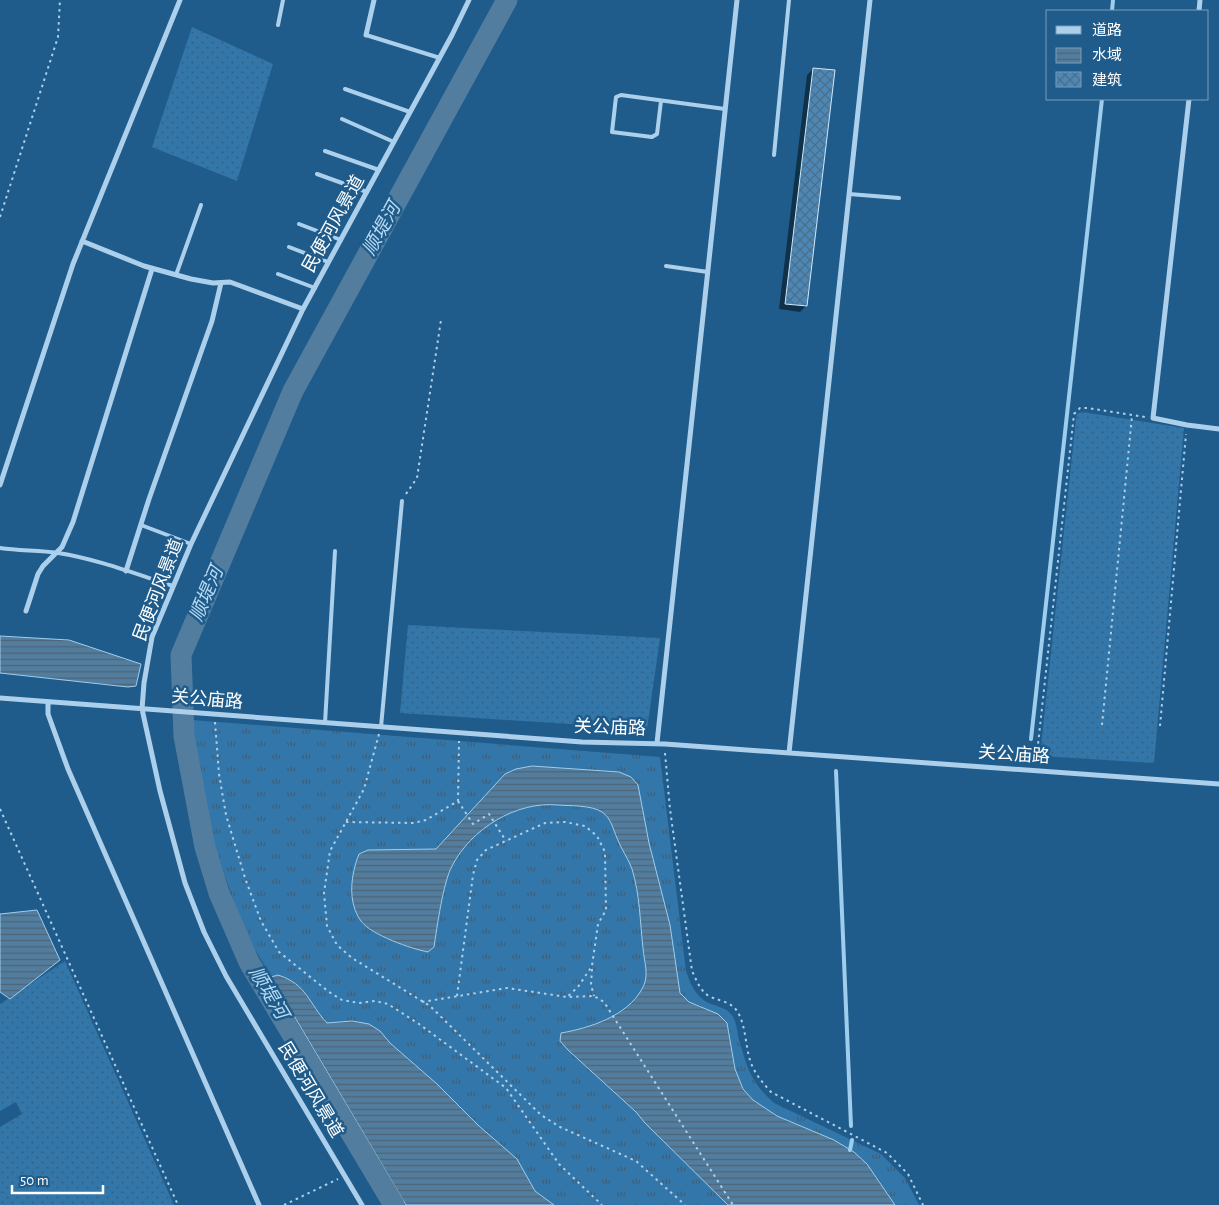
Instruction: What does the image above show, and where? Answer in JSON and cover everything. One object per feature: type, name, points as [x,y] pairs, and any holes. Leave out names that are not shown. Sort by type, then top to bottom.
[{"type":"street","points":[[0,485],[82,241],[180,0]]},
{"type":"street","points":[[366,35],[374,0]]},
{"type":"street","name":"民便河风景道","points":[[362,1205],[226,976],[204,932],[172,840],[142,708],[144,683],[152,636],[191,544],[303,309],[440,58],[469,0]]},
{"type":"street","points":[[657,743],[737,0]]},
{"type":"street","points":[[789,752],[870,0]]},
{"type":"street","points":[[1189,100],[1152,418],[1219,429]]},
{"type":"street","points":[[82,241],[152,268],[176,275],[221,283],[230,282],[303,309]]},
{"type":"street","points":[[26,611],[38,574],[43,566],[57,553],[73,522],[152,268]]},
{"type":"street","points":[[126,571],[212,321],[221,283]]},
{"type":"street","name":"关公庙路","points":[[0,698],[582,742],[657,743],[1219,784]]},
{"type":"street","points":[[48,702],[48,714],[68,769],[258,1205]]},
{"type":"lane","points":[[278,25],[283,0]]},
{"type":"lane","points":[[774,155],[789,0]]},
{"type":"lane","points":[[366,35],[440,58]]},
{"type":"lane","points":[[346,89],[410,112]]},
{"type":"lane","points":[[661,100],[657,134],[652,137],[612,132],[616,97],[622,95],[661,100],[725,110]]},
{"type":"lane","points":[[342,119],[394,142]]},
{"type":"lane","points":[[325,151],[379,170]]},
{"type":"lane","points":[[317,174],[367,192]]},
{"type":"lane","points":[[849,194],[899,198]]},
{"type":"lane","points":[[176,275],[201,206]]},
{"type":"lane","points":[[299,224],[341,240]]},
{"type":"lane","points":[[289,246],[328,262]]},
{"type":"lane","points":[[666,266],[708,272]]},
{"type":"lane","points":[[278,274],[314,288]]},
{"type":"lane","points":[[381,727],[402,501]]},
{"type":"lane","points":[[141,525],[191,544]]},
{"type":"lane","points":[[0,548],[25,552],[57,553],[126,571],[173,586]]},
{"type":"lane","points":[[325,723],[335,551]]},
{"type":"path","points":[[0,217],[58,36],[60,0]]},
{"type":"path","points":[[402,501],[417,478],[441,320]]},
{"type":"path","points":[[1035,771],[1074,414],[1080,408],[1152,418]]},
{"type":"path","points":[[1102,724],[1132,415]]},
{"type":"path","points":[[1160,726],[1187,425]]},
{"type":"path","points":[[215,715],[219,774],[226,815],[245,878],[261,921],[279,952],[329,992],[342,1000],[359,1003],[375,1001],[388,1004],[419,1024],[506,1088],[558,1164],[602,1205]]},
{"type":"path","points":[[381,727],[364,789],[330,852],[324,893],[327,926],[338,945],[352,958],[430,1006],[542,1115],[560,1127],[636,1161],[684,1205]]},
{"type":"path","points":[[460,733],[458,801],[473,824],[489,814],[506,841]]},
{"type":"path","points":[[665,744],[670,809],[692,971],[697,983],[707,995],[725,1002],[736,1010],[742,1022],[750,1061],[758,1078],[771,1092],[887,1153],[908,1174],[923,1205]]},
{"type":"path","points":[[346,822],[414,823],[426,820],[458,801]]},
{"type":"path","points":[[0,809],[178,1205]]},
{"type":"path","points":[[457,996],[473,874],[478,860],[486,850],[506,841],[545,824],[565,822],[585,826],[597,836],[605,852],[606,910],[598,924],[592,966],[591,985],[594,996]]},
{"type":"path","points":[[567,997],[578,987],[592,966]]},
{"type":"path","points":[[422,1002],[507,988],[522,988],[567,997],[594,996],[609,1007],[732,1205]]},
{"type":"path","points":[[284,1205],[345,1176]]},
{"type":"green space","points":[[192,27],[273,64],[237,181],[152,147]]},
{"type":"green space","points":[[1082,412],[1184,428],[1154,763],[1040,756],[1076,419],[1077,414]]},
{"type":"green space","points":[[408,625],[660,638],[647,729],[400,713]]},
{"type":"green space","points":[[193,720],[660,757],[686,971],[692,986],[701,998],[727,1010],[731,1014],[736,1023],[739,1040],[751,1075],[760,1089],[774,1103],[881,1154],[905,1178],[919,1205],[408,1205],[244,931],[214,844],[197,770],[192,736]]},
{"type":"green space","points":[[65,961],[174,1205],[0,1205],[0,1127],[22,1114],[16,1102],[0,1111],[0,1004]]},
{"type":"water","points":[[0,636],[69,640],[141,664],[136,686],[128,687],[0,673]]},
{"type":"water","points":[[532,766],[619,772],[631,777],[638,785],[649,843],[670,925],[680,993],[689,1002],[718,1014],[727,1023],[735,1069],[743,1089],[753,1100],[777,1116],[834,1140],[854,1152],[867,1164],[895,1205],[728,1205],[636,1112],[560,1041],[561,1033],[595,1024],[627,1007],[642,989],[646,979],[635,879],[608,817],[602,812],[581,806],[542,805],[511,813],[483,829],[460,853],[452,866],[443,894],[434,947],[428,952],[402,945],[382,936],[361,921],[352,897],[352,879],[359,854],[368,850],[436,849],[505,774],[516,769]]},
{"type":"water","points":[[37,910],[60,960],[10,999],[0,992],[0,914]]},
{"type":"water","points":[[278,975],[288,979],[302,989],[327,1023],[352,1021],[369,1024],[380,1031],[390,1043],[517,1159],[535,1191],[554,1205],[406,1205],[271,977]]},
{"type":"building","points":[[813,68],[835,70],[807,306],[785,304]]},
{"type":"waterway","name":"顺堤河","points":[[394,1205],[249,962],[219,893],[205,847],[184,736],[181,655],[293,391],[507,0]]},
{"type":"waterway","points":[[1112,10],[1113,0]]},
{"type":"waterway","points":[[1031,739],[1102,100]]},
{"type":"waterway","points":[[836,771],[851,1126]]},
{"type":"waterway","points":[[850,1150],[852,1140]]}]
